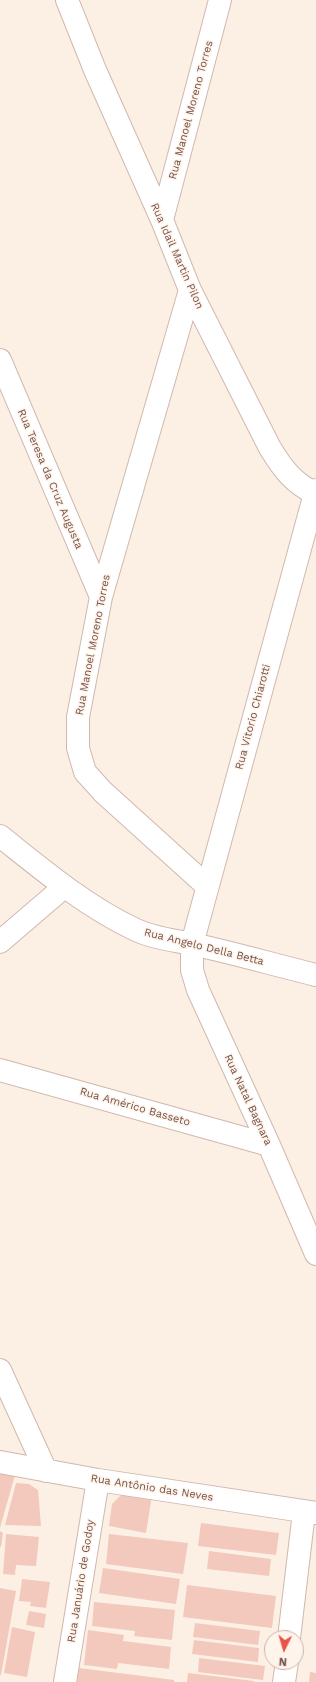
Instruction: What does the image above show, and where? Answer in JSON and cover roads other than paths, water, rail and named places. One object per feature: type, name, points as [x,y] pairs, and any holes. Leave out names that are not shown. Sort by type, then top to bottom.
[{"type":"street","name":"Rua Idail Martin Pilon","points":[[67,0],[108,98],[162,220],[190,290],[270,448],[283,468],[295,482],[316,493]]},
{"type":"street","name":"Rua Manoel Moreno Torres","points":[[162,220],[220,0]]},
{"type":"street","name":"Rua Manoel Moreno Torres","points":[[190,290],[101,597],[78,717],[78,748],[85,772],[103,792],[207,886]]},
{"type":"street","name":"Rua Teresa da Cruz Augusta","points":[[0,360],[101,597]]},
{"type":"street","name":"Rua Vitorio Chiarotti","points":[[192,944],[316,493]]},
{"type":"street","name":"Rua Angelo Della Betta","points":[[0,836],[64,887],[102,912],[135,930],[168,940],[192,944],[316,975]]},
{"type":"street","points":[[0,942],[64,887]]},
{"type":"street","name":"Rua Natal Bagnara","points":[[192,944],[192,970],[198,990],[269,1145],[316,1254]]},
{"type":"street","name":"Rua Américo Basseto","points":[[0,1070],[269,1145]]},
{"type":"street","points":[[0,1370],[46,1471]]},
{"type":"street","name":"Rua Antônio das Neves","points":[[0,1462],[98,1480],[312,1511]]},
{"type":"street","name":"Rua Januário de Godoy","points":[[65,1682],[98,1480]]},
{"type":"street","points":[[291,1630],[312,1511]]},
{"type":"street","points":[[284,1682],[286,1670]]}]
